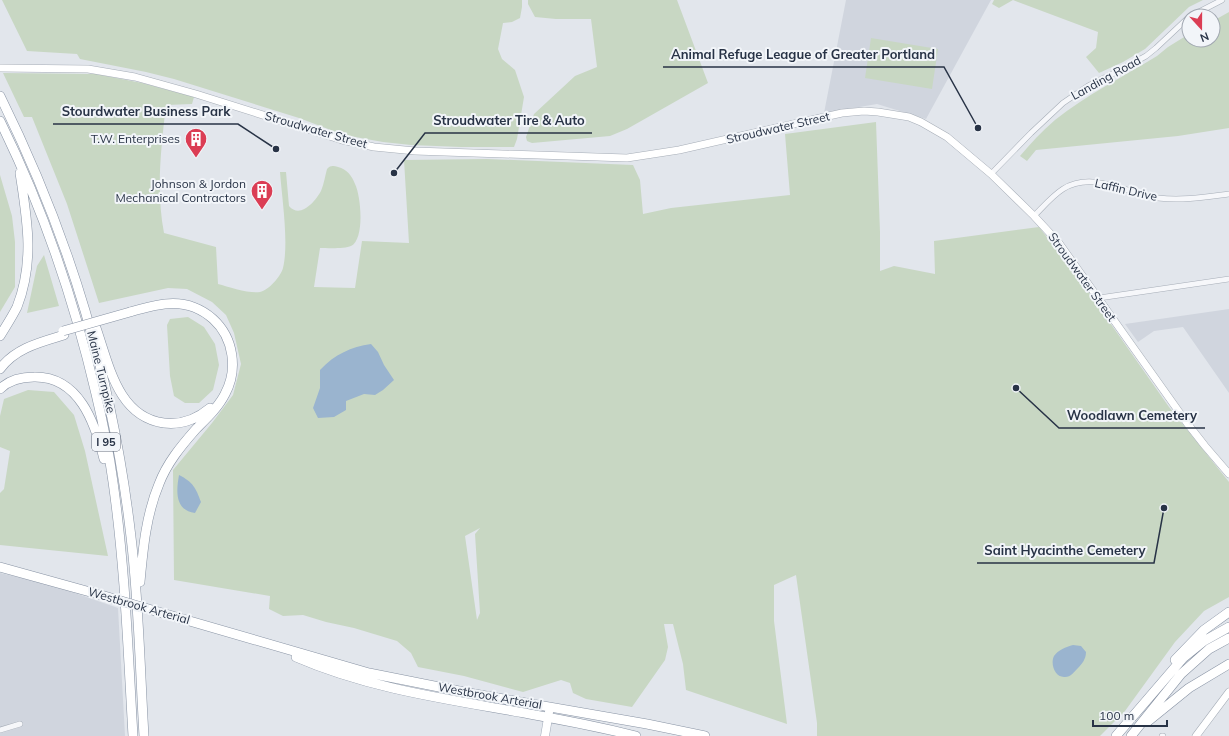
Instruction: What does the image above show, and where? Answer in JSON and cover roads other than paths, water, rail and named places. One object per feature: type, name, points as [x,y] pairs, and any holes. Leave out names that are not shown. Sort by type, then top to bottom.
[{"type":"highway","name":"Maine Turnpike","points":[[0,96],[48,203],[83,300],[101,366],[124,480],[132,538],[144,736]]},
{"type":"highway","name":"Maine Turnpike","points":[[0,121],[19,161],[58,261],[84,347],[105,433],[113,481],[125,579],[133,736]]},
{"type":"highway","points":[[0,336],[11,318],[20,297],[28,262],[29,238],[27,215],[19,161]]},
{"type":"highway","points":[[0,362],[15,349],[26,343],[64,333],[131,314],[162,307],[180,307],[191,310],[211,323],[219,332],[224,342],[228,354],[228,377],[224,389],[218,399],[206,412],[190,420],[173,423],[155,421],[134,410],[125,401],[119,391],[89,305],[83,300]]},
{"type":"highway","points":[[131,314],[156,305],[167,303],[185,304],[201,311],[215,322],[223,331],[230,347],[233,365],[230,382],[223,399],[176,453],[159,484],[148,518],[144,541],[140,584],[136,593]]},
{"type":"highway","points":[[0,369],[20,351],[64,333]]},
{"type":"highway","points":[[0,389],[14,380],[26,377],[38,377],[55,380],[75,393],[88,413],[99,440],[107,470],[119,531]]},
{"type":"highway","name":"Westbrook Arterial","points":[[0,567],[369,673],[470,693],[639,722],[706,736]]},
{"type":"highway","points":[[1157,688],[1167,669],[1182,651],[1204,630],[1229,612]]},
{"type":"highway","points":[[1116,736],[1183,658],[1204,641],[1229,627]]},
{"type":"highway","points":[[1139,728],[1154,706],[1181,674],[1209,649],[1229,638]]},
{"type":"highway","name":"Westbrook Arterial","points":[[277,647],[301,660],[341,674],[385,686],[418,694],[636,736]]},
{"type":"highway","points":[[1131,736],[1189,688],[1224,670],[1229,664]]},
{"type":"main road","name":"Stroudwater Street","points":[[2,68],[88,69],[135,77],[173,87],[323,134],[360,144],[415,150],[627,158],[680,150],[842,114],[864,111],[909,117],[929,126],[947,137],[991,174],[1059,243],[1188,423],[1229,474]]},
{"type":"main road","points":[[1196,736],[1228,695]]},
{"type":"main road","points":[[545,736],[550,707]]},
{"type":"street","name":"Landing Road","points":[[1207,8],[1222,0]]},
{"type":"street","name":"Landing Road","points":[[991,174],[1063,103],[1088,86],[1146,56],[1181,25]]},
{"type":"street","name":"Laffin Drive","points":[[1034,216],[1050,199],[1064,188],[1081,182],[1099,183],[1149,196],[1167,199],[1202,198],[1229,194]]},
{"type":"street","points":[[1099,298],[1229,279]]},
{"type":"street","points":[[0,730],[20,724]]},
{"type":"water","points":[[371,344],[378,352],[384,365],[394,380],[375,395],[364,394],[346,401],[346,410],[334,417],[318,418],[313,408],[320,388],[320,370],[331,360],[344,352]]},
{"type":"water","points":[[179,475],[191,483],[201,502],[195,513],[188,511],[180,504],[177,494]]},
{"type":"water","points":[[1073,645],[1081,646],[1086,652],[1085,659],[1074,673],[1067,677],[1061,677],[1054,670],[1054,656],[1060,650]]},
{"type":"place","name":"Animal Refuge League of Greater Portland","points":[[978,128]]},
{"type":"place","name":"Stourdwater Business Park","points":[[276,149]]},
{"type":"place","name":"T.W. Enterprises","points":[[196,158]]},
{"type":"place","name":"Stroudwater Tire & Auto","points":[[394,173]]},
{"type":"place","name":"Johnson & Jordon Mechanical Contractors","points":[[262,210]]},
{"type":"place","name":"Woodlawn Cemetery","points":[[1016,388]]},
{"type":"place","name":"Saint Hyacinthe Cemetery","points":[[1164,508]]}]
